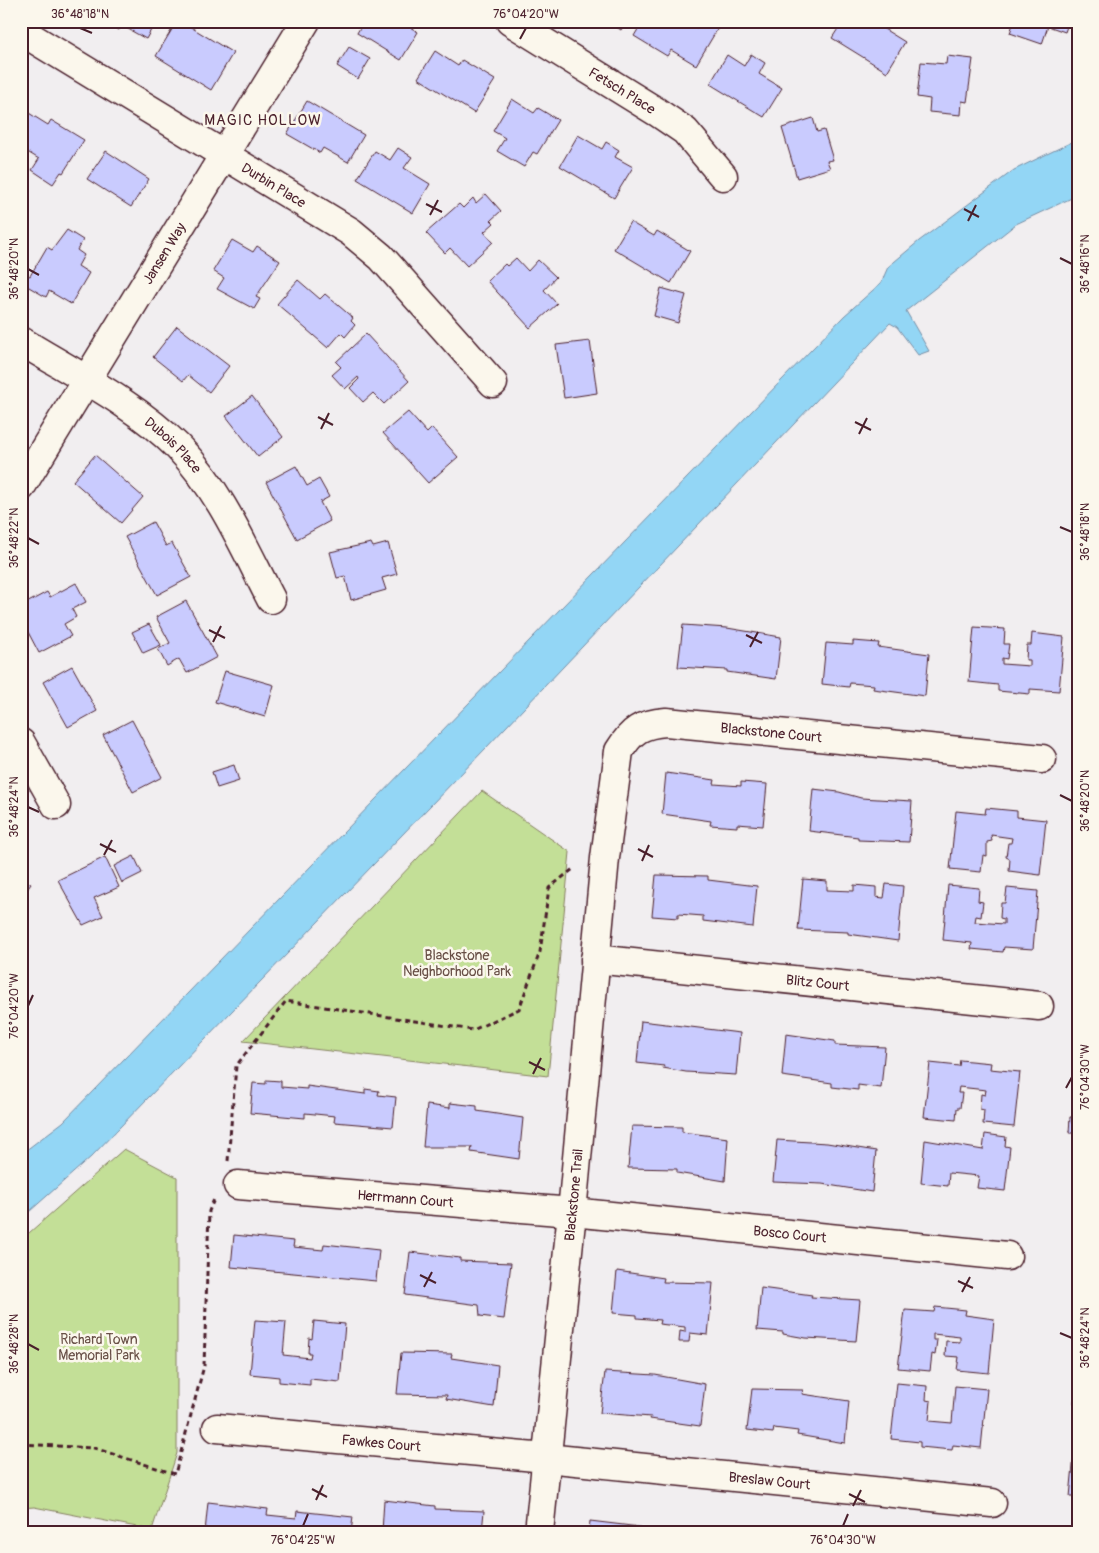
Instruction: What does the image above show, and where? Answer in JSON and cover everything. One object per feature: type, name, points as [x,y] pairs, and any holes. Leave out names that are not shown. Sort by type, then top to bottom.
[{"type":"street","name":"Jansen Way","points":[[21,486],[306,21]]},
{"type":"street","name":"Fetsch Place","points":[[510,21],[685,131],[723,176]]},
{"type":"street","name":"Durbin Place","points":[[21,31],[351,232],[381,257],[493,383]]},
{"type":"street","name":"Dubois Place","points":[[21,341],[145,418],[178,448],[207,482],[230,520],[271,599]]},
{"type":"street","name":"Blackstone Court","points":[[605,858],[618,751],[627,737],[638,728],[650,723],[666,722],[1042,759]]},
{"type":"street","points":[[21,743],[56,805]]},
{"type":"street","name":"Blackstone Trail","points":[[538,1532],[572,1212],[605,858]]},
{"type":"street","name":"Blitz Court","points":[[595,959],[1039,1006]]},
{"type":"street","name":"Herrmann Court","points":[[238,1185],[572,1212]]},
{"type":"street","name":"Bosco Court","points":[[572,1212],[1007,1256]]},
{"type":"street","name":"Fawkes Court","points":[[217,1428],[546,1458]]},
{"type":"street","name":"Breslaw Court","points":[[546,1458],[992,1503]]},
{"type":"green space","name":"Blackstone Neighborhood Park","points":[[482,791],[570,852],[548,1076],[243,1041]]},
{"type":"green space","name":"Richard Town Memorial Park","points":[[124,1149],[177,1177],[177,1453],[152,1530],[34,1507],[21,1508],[21,1240]]},
{"type":"water","points":[[1078,139],[1078,195],[1016,224],[906,311],[929,351],[918,355],[897,327],[890,323],[486,748],[91,1157],[21,1219],[21,1154],[63,1122],[844,316],[881,283],[888,267],[919,241],[1014,170]]},
{"type":"building","points":[[103,21],[156,21],[146,39],[121,25],[119,30]]},
{"type":"building","points":[[177,21],[181,21],[233,53],[211,90],[156,56]]},
{"type":"building","points":[[364,21],[400,21],[418,32],[401,60],[357,33]]},
{"type":"building","points":[[607,21],[626,21],[621,30]]},
{"type":"building","points":[[643,21],[688,21],[687,23],[697,28],[701,21],[718,21],[721,23],[696,65],[671,50],[667,56],[634,36]]},
{"type":"building","points":[[843,21],[871,21],[905,42],[887,72],[832,38]]},
{"type":"building","points":[[1014,21],[1069,21],[1065,32],[1048,26],[1042,44],[1010,33]]},
{"type":"building","points":[[349,47],[370,59],[358,79],[337,66]]},
{"type":"building","points":[[435,51],[458,66],[462,60],[495,80],[474,113],[418,78]]},
{"type":"building","points":[[751,54],[765,63],[759,74],[782,88],[764,117],[710,84],[727,55],[744,66]]},
{"type":"building","points":[[947,56],[973,59],[967,102],[962,101],[961,115],[929,112],[930,99],[917,97],[921,62],[946,64]]},
{"type":"building","points":[[512,99],[534,113],[538,108],[558,120],[537,154],[533,152],[524,167],[497,151],[505,138],[493,131]]},
{"type":"building","points":[[307,101],[364,135],[348,162],[323,148],[320,153],[287,134]]},
{"type":"building","points":[[24,110],[48,125],[51,120],[84,140],[63,173],[61,172],[53,184],[32,170],[39,159],[21,148],[21,115]]},
{"type":"building","points":[[813,118],[817,132],[824,130],[833,160],[827,161],[830,168],[797,178],[782,128]]},
{"type":"building","points":[[578,135],[602,149],[606,142],[619,150],[615,157],[633,167],[614,198],[560,166]]},
{"type":"building","points":[[398,148],[412,157],[404,168],[430,184],[413,213],[357,179],[375,151],[390,160]]},
{"type":"building","points":[[106,151],[149,179],[131,207],[87,179]]},
{"type":"building","points":[[486,194],[501,211],[491,220],[494,223],[484,232],[493,242],[467,266],[450,248],[445,253],[426,233],[459,204],[463,208],[473,198],[476,203]]},
{"type":"building","points":[[630,222],[654,236],[657,231],[690,251],[671,283],[614,249]]},
{"type":"building","points":[[67,230],[83,240],[77,250],[84,255],[78,266],[89,273],[71,304],[49,291],[46,297],[22,283],[27,275],[30,276],[47,247],[52,250]]},
{"type":"building","points":[[232,240],[253,252],[257,246],[280,261],[256,297],[260,299],[254,309],[217,289],[224,278],[213,271]]},
{"type":"building","points":[[516,258],[528,271],[538,260],[556,277],[544,290],[557,304],[530,328],[487,281],[505,264],[507,266]]},
{"type":"building","points":[[298,280],[320,299],[325,294],[353,318],[351,321],[355,325],[345,337],[341,333],[328,348],[277,304]]},
{"type":"building","points":[[661,288],[686,295],[678,323],[654,316]]},
{"type":"building","points":[[177,326],[229,366],[209,392],[188,375],[183,381],[153,357]]},
{"type":"building","points":[[366,334],[409,381],[384,404],[373,393],[363,402],[350,388],[359,379],[358,377],[345,389],[332,375],[341,367],[336,362]]},
{"type":"building","points":[[590,341],[597,393],[564,398],[556,345]]},
{"type":"building","points":[[252,396],[283,437],[258,457],[226,416]]},
{"type":"building","points":[[408,412],[427,433],[432,428],[458,457],[428,483],[383,433]]},
{"type":"building","points":[[95,455],[143,497],[121,523],[73,481]]},
{"type":"building","points":[[296,466],[307,486],[319,479],[329,497],[320,502],[330,521],[297,539],[266,482]]},
{"type":"building","points":[[153,522],[166,546],[172,543],[191,577],[157,595],[125,537]]},
{"type":"building","points":[[371,543],[373,547],[388,543],[397,574],[382,578],[386,590],[351,600],[345,576],[337,578],[330,552]]},
{"type":"building","points":[[76,583],[86,602],[72,609],[76,617],[64,624],[71,636],[39,653],[28,632],[21,635],[21,606],[47,592],[50,597]]},
{"type":"building","points":[[186,601],[217,657],[187,673],[179,659],[167,666],[158,649],[170,643],[156,617]]},
{"type":"building","points":[[149,624],[161,645],[143,653],[132,632]]},
{"type":"building","points":[[683,625],[727,628],[781,637],[776,679],[727,672],[727,670],[678,667]]},
{"type":"building","points":[[974,627],[1005,629],[1004,644],[1009,644],[1007,659],[1002,658],[1002,664],[1030,666],[1030,660],[1026,660],[1027,645],[1031,645],[1032,633],[1064,637],[1059,691],[1030,689],[1030,694],[998,691],[998,685],[969,682]]},
{"type":"building","points":[[853,641],[879,643],[878,647],[929,654],[925,696],[873,689],[874,685],[850,683],[849,687],[822,684],[826,643],[853,645]]},
{"type":"building","points":[[72,666],[97,711],[68,727],[43,682]]},
{"type":"building","points":[[225,671],[274,685],[265,717],[215,702]]},
{"type":"building","points":[[132,720],[162,777],[133,792],[103,735]]},
{"type":"building","points":[[234,765],[239,781],[217,788],[212,772]]},
{"type":"building","points":[[666,773],[715,780],[714,784],[741,786],[741,782],[767,784],[763,826],[737,824],[737,827],[710,825],[711,821],[662,814]]},
{"type":"building","points":[[813,789],[839,792],[861,798],[912,801],[909,842],[858,840],[858,837],[809,831]]},
{"type":"building","points":[[986,808],[1017,811],[1017,817],[1046,820],[1040,875],[1009,871],[1010,859],[1006,857],[1008,843],[1011,843],[1012,838],[991,835],[992,841],[987,842],[987,856],[983,855],[981,872],[950,869],[956,811],[985,814]]},
{"type":"building","points":[[134,856],[142,873],[122,883],[114,866]]},
{"type":"building","points":[[105,857],[119,887],[94,898],[103,916],[83,925],[58,880]]},
{"type":"building","points":[[656,875],[708,876],[708,880],[757,886],[753,927],[703,921],[703,916],[678,914],[678,918],[652,916]]},
{"type":"building","points":[[21,878],[31,884],[21,898]]},
{"type":"building","points":[[803,879],[827,881],[827,890],[854,891],[854,885],[876,887],[876,897],[884,898],[886,884],[903,886],[898,941],[848,934],[848,932],[798,930]]},
{"type":"building","points":[[948,885],[979,888],[978,901],[983,902],[981,917],[976,916],[975,922],[1004,924],[1004,919],[1000,918],[1001,903],[1005,903],[1007,888],[1038,891],[1033,949],[1004,947],[1003,952],[971,949],[972,943],[943,940]]},
{"type":"building","points":[[641,1021],[740,1033],[736,1075],[686,1072],[663,1068],[664,1066],[637,1063]]},
{"type":"building","points":[[786,1034],[835,1041],[835,1045],[885,1047],[881,1088],[858,1085],[858,1090],[832,1087],[832,1083],[782,1076]]},
{"type":"building","points":[[960,1060],[991,1063],[990,1069],[1020,1072],[1014,1127],[983,1124],[984,1110],[980,1109],[981,1094],[985,1095],[986,1090],[959,1087],[958,1093],[962,1093],[960,1108],[957,1108],[956,1120],[924,1117],[930,1063],[959,1066]]},
{"type":"building","points":[[266,1080],[281,1081],[281,1087],[307,1089],[307,1086],[365,1094],[365,1089],[379,1091],[378,1095],[396,1097],[393,1127],[334,1122],[335,1116],[305,1113],[305,1118],[250,1113],[253,1083],[266,1084]]},
{"type":"building","points":[[450,1103],[477,1106],[477,1111],[523,1118],[519,1159],[471,1152],[472,1147],[423,1147],[427,1105],[450,1108]]},
{"type":"building","points":[[1070,1117],[1078,1117],[1078,1133],[1069,1133]]},
{"type":"building","points":[[632,1126],[682,1127],[682,1132],[728,1138],[725,1181],[677,1173],[677,1169],[628,1168]]},
{"type":"building","points":[[985,1134],[1006,1137],[1005,1146],[1010,1147],[1005,1191],[977,1188],[979,1176],[949,1173],[948,1186],[921,1183],[925,1140],[983,1150]]},
{"type":"building","points":[[777,1140],[827,1143],[876,1151],[872,1192],[822,1184],[773,1182]]},
{"type":"building","points":[[234,1235],[294,1241],[293,1247],[323,1250],[324,1244],[379,1250],[376,1281],[231,1267]]},
{"type":"building","points":[[410,1252],[460,1258],[460,1261],[511,1263],[504,1319],[480,1316],[479,1305],[405,1295]]},
{"type":"building","points":[[617,1271],[664,1278],[663,1282],[713,1283],[708,1335],[690,1333],[689,1342],[679,1342],[680,1331],[685,1332],[685,1327],[659,1324],[660,1320],[637,1318],[637,1315],[613,1313]]},
{"type":"building","points":[[761,1288],[812,1295],[811,1297],[860,1300],[856,1341],[806,1338],[783,1334],[783,1332],[757,1330]]},
{"type":"building","points":[[935,1307],[966,1310],[965,1315],[994,1319],[989,1373],[957,1370],[959,1357],[945,1356],[946,1341],[960,1342],[960,1337],[933,1334],[933,1340],[937,1340],[935,1355],[932,1354],[930,1371],[898,1368],[905,1310],[934,1312]]},
{"type":"building","points":[[255,1320],[286,1322],[283,1355],[310,1358],[311,1353],[308,1353],[309,1338],[312,1339],[314,1321],[345,1324],[340,1382],[310,1379],[310,1385],[279,1382],[279,1377],[250,1374]]},
{"type":"building","points":[[401,1353],[452,1354],[451,1358],[498,1365],[494,1407],[446,1399],[447,1395],[397,1394]]},
{"type":"building","points":[[1078,1365],[1078,1404],[1074,1403]]},
{"type":"building","points":[[605,1372],[655,1375],[705,1384],[700,1426],[650,1419],[651,1417],[600,1413]]},
{"type":"building","points":[[897,1383],[927,1386],[926,1400],[931,1401],[929,1421],[952,1423],[955,1386],[987,1389],[981,1448],[953,1445],[952,1450],[920,1447],[920,1442],[891,1439]]},
{"type":"building","points":[[752,1389],[803,1390],[802,1394],[849,1401],[845,1443],[797,1435],[798,1431],[774,1428],[773,1433],[747,1430]]},
{"type":"building","points":[[1076,1433],[1078,1433],[1078,1497],[1070,1497]]},
{"type":"building","points":[[384,1500],[435,1506],[435,1509],[484,1511],[482,1532],[382,1532]]},
{"type":"building","points":[[208,1502],[268,1509],[267,1515],[296,1518],[297,1511],[353,1517],[351,1532],[205,1532]]},
{"type":"building","points":[[590,1521],[640,1527],[639,1530],[686,1532],[589,1532]]},
{"type":"district","name":"MAGIC HOLLOW","points":[[263,120]]}]
